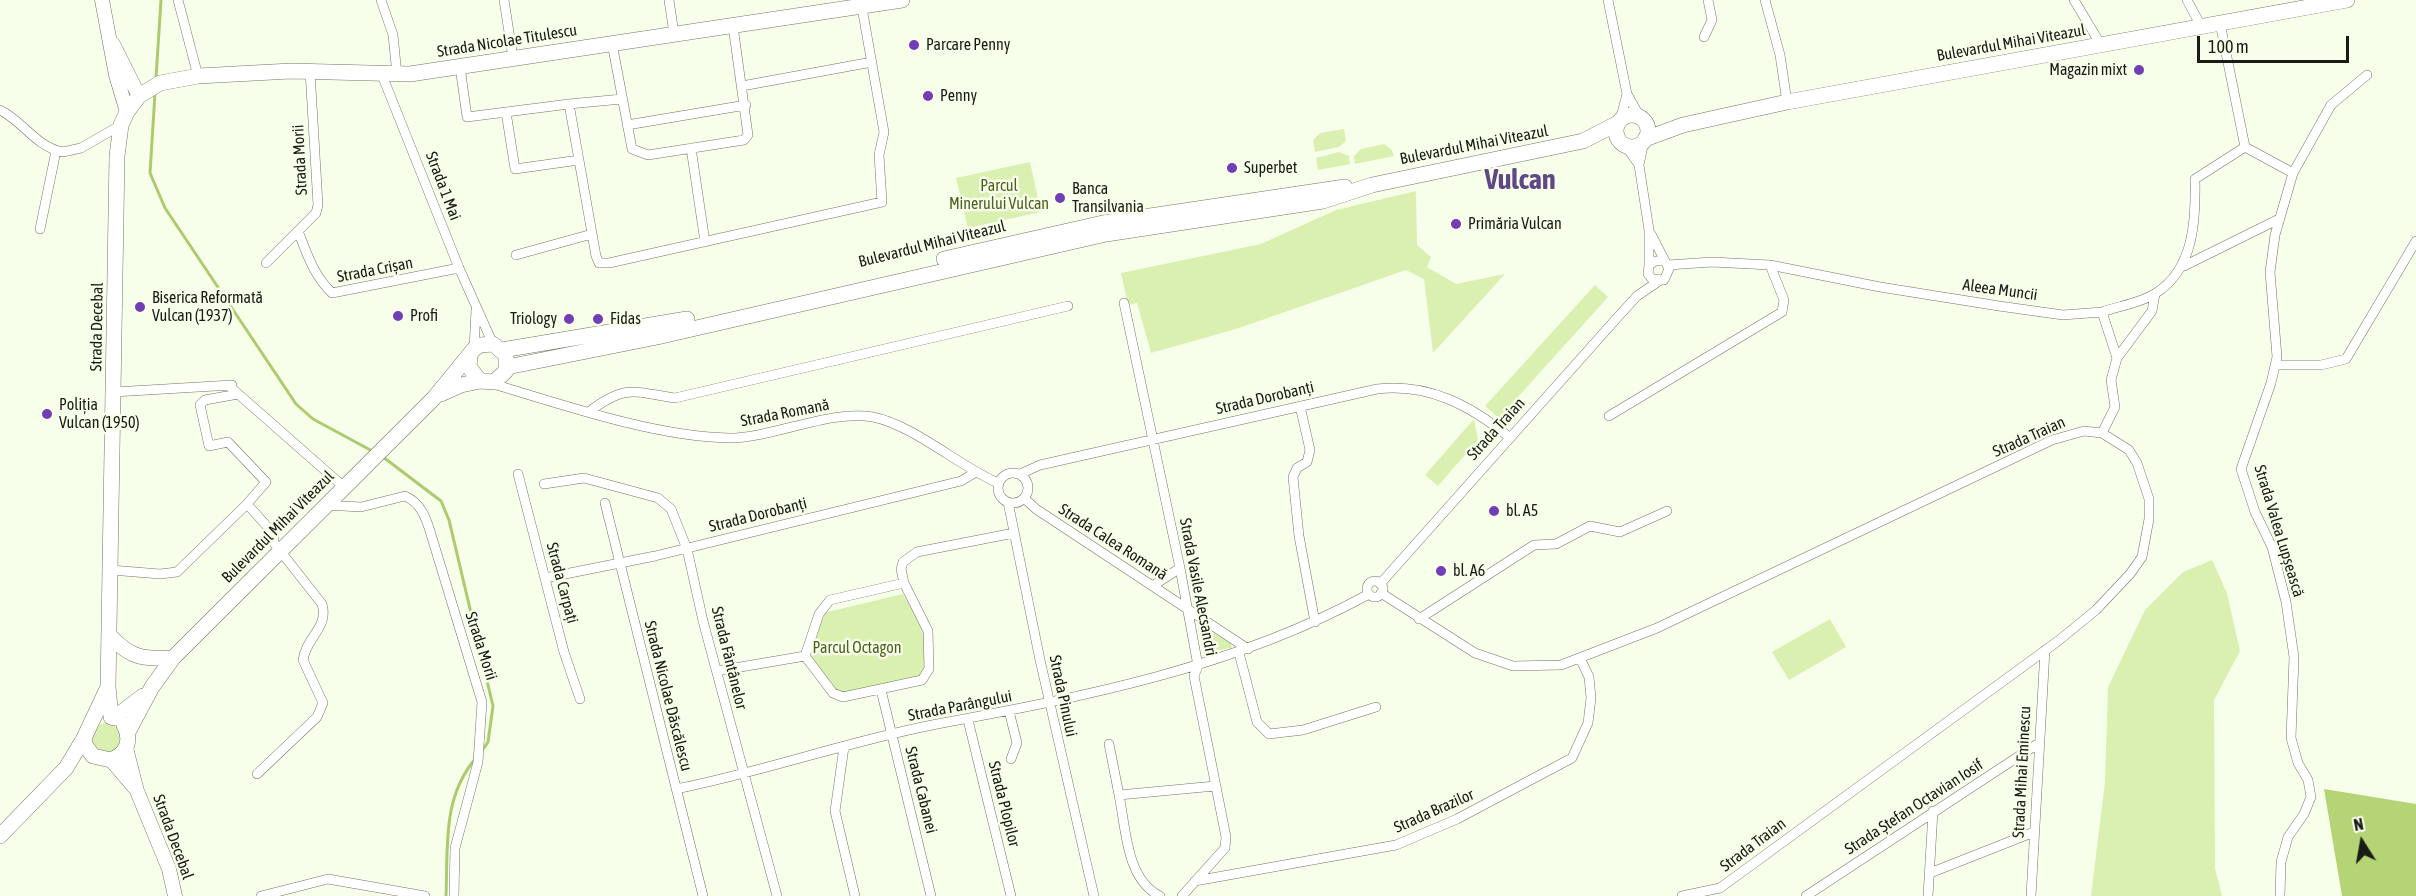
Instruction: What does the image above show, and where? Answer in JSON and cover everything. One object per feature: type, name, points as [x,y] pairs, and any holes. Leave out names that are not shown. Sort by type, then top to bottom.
[{"type":"main road","name":"Strada Nicolae Titulescu","points":[[124,118],[139,96],[156,85],[198,76],[310,71],[389,75],[460,67],[733,26],[861,4],[902,0]]},
{"type":"main road","name":"Bulevardul Mihai Viteazul","points":[[1645,140],[1683,125],[1787,102],[2347,0]]},
{"type":"main road","points":[[1632,116],[1642,120],[1647,128],[1645,140],[1636,146],[1624,145],[1617,135],[1619,122],[1632,116]]},
{"type":"main road","name":"Strada Decebal","points":[[113,717],[108,687],[111,638],[117,156],[124,118]]},
{"type":"main road","name":"Bulevardul Mihai Viteazul","points":[[1642,120],[1683,125]]},
{"type":"main road","name":"Bulevardul Mihai Viteazul","points":[[505,371],[1106,234],[1323,201],[1372,185],[1583,141],[1619,122]]},
{"type":"main road","name":"Bulevardul Mihai Viteazul","points":[[1583,141],[1624,145]]},
{"type":"main road","name":"Bulevardul Mihai Viteazul","points":[[498,347],[656,326],[1103,223],[1321,189],[1372,185]]},
{"type":"main road","points":[[480,345],[498,347],[505,371],[484,382],[469,368],[472,352],[480,345]]},
{"type":"main road","name":"Bulevardul Mihai Viteazul","points":[[128,732],[152,687],[172,658],[434,398],[472,352]]},
{"type":"main road","name":"Bulevardul Mihai Viteazul","points":[[434,398],[461,385],[484,382]]},
{"type":"main road","points":[[111,638],[124,651],[135,656],[172,658]]},
{"type":"main road","name":"Strada Decebal","points":[[91,723],[108,687]]},
{"type":"main road","name":"Bulevardul Mihai Viteazul","points":[[113,717],[135,704],[152,687]]},
{"type":"main road","points":[[0,836],[66,768],[91,723],[104,716],[113,717],[125,726],[128,732],[126,748],[111,760],[93,756],[66,768]]},
{"type":"main road","points":[[84,738],[85,745],[93,756]]},
{"type":"street","points":[[0,110],[10,115],[30,135],[56,151],[81,148],[124,118],[102,0]]},
{"type":"street","points":[[178,0],[198,76]]},
{"type":"street","name":"Strada 1 Mai","points":[[381,0],[393,35],[389,75],[459,268],[476,308],[498,347]]},
{"type":"street","points":[[504,0],[513,58]]},
{"type":"street","points":[[669,0],[674,34]]},
{"type":"street","points":[[1608,0],[1627,93],[1619,122]]},
{"type":"street","points":[[1704,38],[1712,20],[1708,0]]},
{"type":"street","points":[[1765,0],[1780,55],[1787,102]]},
{"type":"street","points":[[2074,0],[2101,45]]},
{"type":"street","points":[[2187,0],[2201,26]]},
{"type":"street","points":[[569,104],[599,263],[609,263],[882,202],[879,155],[884,132],[861,4]]},
{"type":"street","points":[[2220,23],[2245,147]]},
{"type":"street","points":[[612,43],[632,149],[640,154],[692,148],[744,140],[749,129],[733,26]]},
{"type":"street","points":[[110,39],[124,62],[139,96]]},
{"type":"street","points":[[742,86],[872,62]]},
{"type":"street","points":[[460,67],[467,117],[621,99]]},
{"type":"street","name":"Strada Morii","points":[[266,262],[316,213],[318,205],[310,71]]},
{"type":"street","name":"Strada Valea Lupșească","points":[[2280,896],[2281,862],[2288,837],[2304,814],[2311,797],[2308,780],[2298,763],[2291,738],[2294,657],[2286,602],[2272,547],[2255,512],[2241,468],[2277,357],[2270,272],[2279,219],[2293,173],[2331,105],[2367,75]]},
{"type":"street","points":[[1627,93],[1632,97],[1642,120]]},
{"type":"street","points":[[627,125],[746,105]]},
{"type":"street","points":[[506,112],[515,169],[579,160]]},
{"type":"street","name":"Strada Traian","points":[[1637,296],[1649,268],[1649,230],[1639,165],[1645,140]]},
{"type":"street","name":"Strada Traian","points":[[1624,145],[1639,165]]},
{"type":"street","points":[[2245,147],[2293,173]]},
{"type":"street","points":[[2184,266],[2191,240],[2196,204],[2195,179],[2245,147]]},
{"type":"street","points":[[692,148],[705,242]]},
{"type":"street","points":[[40,229],[56,151]]},
{"type":"street","points":[[2102,432],[2115,407],[2111,380],[2116,358],[2152,311],[2155,294],[2184,266],[2279,219]]},
{"type":"street","name":"Strada Traian","points":[[1649,230],[1666,263]]},
{"type":"street","name":"Strada Crișan","points":[[298,231],[311,266],[322,284],[332,293],[459,268]]},
{"type":"street","points":[[516,255],[592,234]]},
{"type":"street","points":[[2275,365],[2321,365],[2346,359],[2416,241]]},
{"type":"street","points":[[1658,260],[1666,263],[1668,276],[1659,281],[1652,279],[1649,268],[1658,260]]},
{"type":"street","name":"Aleea Muncii","points":[[1666,263],[1770,265],[1880,287],[2062,315],[2102,312],[2155,294]]},
{"type":"street","name":"Aleea Muncii","points":[[1668,276],[1694,264]]},
{"type":"street","points":[[1610,416],[1782,312],[1784,300],[1770,265]]},
{"type":"street","name":"Strada Traian","points":[[1659,281],[1637,296],[1509,437],[1381,589],[1419,619],[1475,653],[1513,666],[1561,665],[1581,660],[1730,595],[2052,440],[2084,431],[2102,432],[2123,445],[2137,463],[2149,499],[2148,535],[2142,556],[2118,589],[2096,610],[2045,650],[1720,888],[1682,896]]},
{"type":"street","name":"Strada Vasile Alecsandri","points":[[1124,303],[1188,609],[1198,666],[1194,676],[1226,843],[1225,848],[1182,896]]},
{"type":"street","points":[[590,411],[609,397],[638,390],[675,398],[1068,306]]},
{"type":"street","name":"Strada 1 Mai","points":[[472,352],[476,308]]},
{"type":"street","points":[[2102,312],[2116,358]]},
{"type":"street","points":[[505,371],[516,392]]},
{"type":"street","name":"Strada Romană","points":[[484,382],[654,428],[728,438],[745,438],[843,418],[874,417],[905,430],[998,483]]},
{"type":"street","name":"Strada Dorobanți","points":[[1020,474],[1040,465],[1299,406],[1402,386],[1449,399],[1476,411],[1509,437]]},
{"type":"street","points":[[111,570],[160,574],[177,572],[247,504],[266,482],[228,442],[209,446],[200,405],[205,400],[234,388]]},
{"type":"street","points":[[114,392],[234,388],[344,487]]},
{"type":"street","points":[[1299,406],[1310,450],[1307,462],[1297,468],[1293,477],[1299,536],[1315,622]]},
{"type":"street","name":"Strada Dorobanți","points":[[545,578],[687,549],[962,481],[976,472]]},
{"type":"street","points":[[1007,473],[1020,474],[1028,486],[1023,498],[1016,502],[1008,502],[998,492],[998,483],[1007,473]]},
{"type":"street","name":"Strada Carpați","points":[[518,474],[580,699]]},
{"type":"street","name":"Strada Fântânelor","points":[[544,484],[574,478],[596,481],[665,502],[671,508],[687,549],[777,896]]},
{"type":"street","name":"Strada Morii","points":[[325,506],[361,507],[405,496],[415,501],[425,514],[480,690],[482,714],[477,751],[478,762],[455,848],[454,896]]},
{"type":"street","name":"Strada Calea Romană","points":[[1023,498],[1102,554],[1154,585],[1244,651]]},
{"type":"street","name":"Strada Pinului","points":[[1008,502],[1050,703],[1094,896]]},
{"type":"street","name":"Strada Nicolae Dăscălescu","points":[[605,503],[704,896]]},
{"type":"street","points":[[247,504],[274,534],[274,543],[322,604],[325,616],[322,626],[311,639],[303,660],[323,703],[317,717],[257,774]]},
{"type":"street","points":[[1419,619],[1534,544],[1556,544],[1590,526],[1620,532],[1667,512]]},
{"type":"street","points":[[805,656],[833,693],[851,697],[922,680],[929,669],[928,631],[903,583],[901,569],[909,555],[1014,533]]},
{"type":"street","points":[[1154,585],[1180,568]]},
{"type":"street","points":[[1374,581],[1381,589],[1375,597],[1369,594],[1368,584],[1374,581]]},
{"type":"street","points":[[805,656],[819,615],[830,600],[903,583]]},
{"type":"street","points":[[1369,594],[1315,622],[1244,651],[1257,722],[1269,734],[1303,730],[1376,706]]},
{"type":"street","name":"Strada Mihai Eminescu","points":[[2031,896],[2045,650]]},
{"type":"street","name":"Strada Parângului","points":[[676,789],[892,735],[1050,703],[1198,666],[1244,651]]},
{"type":"street","points":[[717,671],[805,656]]},
{"type":"street","name":"Strada Brazilor","points":[[1195,881],[1396,845],[1457,819],[1572,758],[1588,723],[1592,698],[1589,677],[1581,660]]},
{"type":"street","name":"Strada Cabanei","points":[[881,690],[931,896]]},
{"type":"street","points":[[1009,711],[1017,743],[1011,759]]},
{"type":"street","name":"Strada Plopilor","points":[[968,720],[1011,896]]},
{"type":"street","name":"Strada Ștefan Octavian Iosif","points":[[1806,896],[2039,743]]},
{"type":"street","points":[[1109,744],[1136,874],[1148,891],[1160,896]]},
{"type":"street","points":[[844,747],[834,811],[855,896]]},
{"type":"street","name":"Strada Decebal","points":[[126,748],[137,791],[169,869],[175,896]]},
{"type":"street","name":"Strada Decebal","points":[[111,760],[137,791]]},
{"type":"street","points":[[1119,795],[1215,786]]},
{"type":"street","points":[[1928,896],[1933,811]]},
{"type":"street","points":[[1930,873],[2034,832]]},
{"type":"street","points":[[261,896],[328,879],[425,896]]},
{"type":"street","points":[[1720,888],[1727,896]]},
{"type":"green space","points":[[1344,129],[1346,141],[1339,147],[1315,152],[1313,140],[1320,133]]},
{"type":"green space","points":[[1384,144],[1392,150],[1394,156],[1355,164],[1354,156],[1361,149]]},
{"type":"green space","points":[[1339,152],[1349,156],[1350,164],[1318,170],[1316,158]]},
{"type":"green space","name":"Parcul Minerului Vulcan","points":[[1030,162],[1041,212],[968,228],[956,178]]},
{"type":"green space","points":[[1416,191],[1417,245],[1431,257],[1427,267],[1456,284],[1505,274],[1433,353],[1424,279],[1406,270],[1236,329],[1151,353],[1137,303],[1128,305],[1121,273],[1261,244],[1336,210]]},
{"type":"green space","points":[[1595,285],[1608,297],[1499,418],[1485,406]]},
{"type":"green space","points":[[1474,419],[1478,440],[1438,486],[1425,475]]},
{"type":"green space","points":[[2212,560],[2227,593],[2240,651],[2214,700],[2215,868],[2222,896],[2091,896],[2105,782],[2108,687],[2145,610],[2183,572]]},
{"type":"green space","name":"Parcul Octagon","points":[[903,594],[919,623],[926,645],[927,655],[921,676],[844,694],[833,689],[811,658],[823,613]]},
{"type":"green space","points":[[1830,619],[1846,647],[1789,680],[1772,652]]},
{"type":"green space","points":[[1199,625],[1231,643],[1232,648],[1205,652],[1198,629]]},
{"type":"green space","points":[[107,723],[118,727],[122,738],[118,749],[107,753],[96,749],[92,738],[96,727]]},
{"type":"green space","points":[[2324,789],[2416,804],[2416,896],[2342,896]]},
{"type":"waterway","points":[[156,78],[161,0]]},
{"type":"waterway","points":[[155,93],[150,173],[165,208],[296,404],[313,419],[374,452]]},
{"type":"waterway","points":[[383,457],[441,501],[449,520],[493,706],[488,742],[482,751]]},
{"type":"waterway","points":[[446,896],[447,841],[452,806],[457,789],[476,758]]},
{"type":"place","name":"Parcare Penny","points":[[914,45]]},
{"type":"place","name":"Magazin mixt","points":[[2139,70]]},
{"type":"place","name":"Penny","points":[[928,96]]},
{"type":"place","name":"Superbet","points":[[1232,168]]},
{"type":"place","name":"Banca Transilvania","points":[[1060,198]]},
{"type":"place","name":"Primăria Vulcan","points":[[1456,224]]},
{"type":"place","name":"Biserica Reformată Vulcan (1937)","points":[[140,307]]},
{"type":"place","name":"Profi","points":[[398,316]]},
{"type":"place","name":"Triology","points":[[569,319]]},
{"type":"place","name":"Fidas","points":[[598,319]]},
{"type":"place","name":"Poliția Vulcan (1950)","points":[[47,414]]},
{"type":"place","name":"bl. A5","points":[[1494,511]]},
{"type":"place","name":"bl. A6","points":[[1441,571]]},
{"type":"district","name":"Vulcan","points":[[1520,180]]}]
